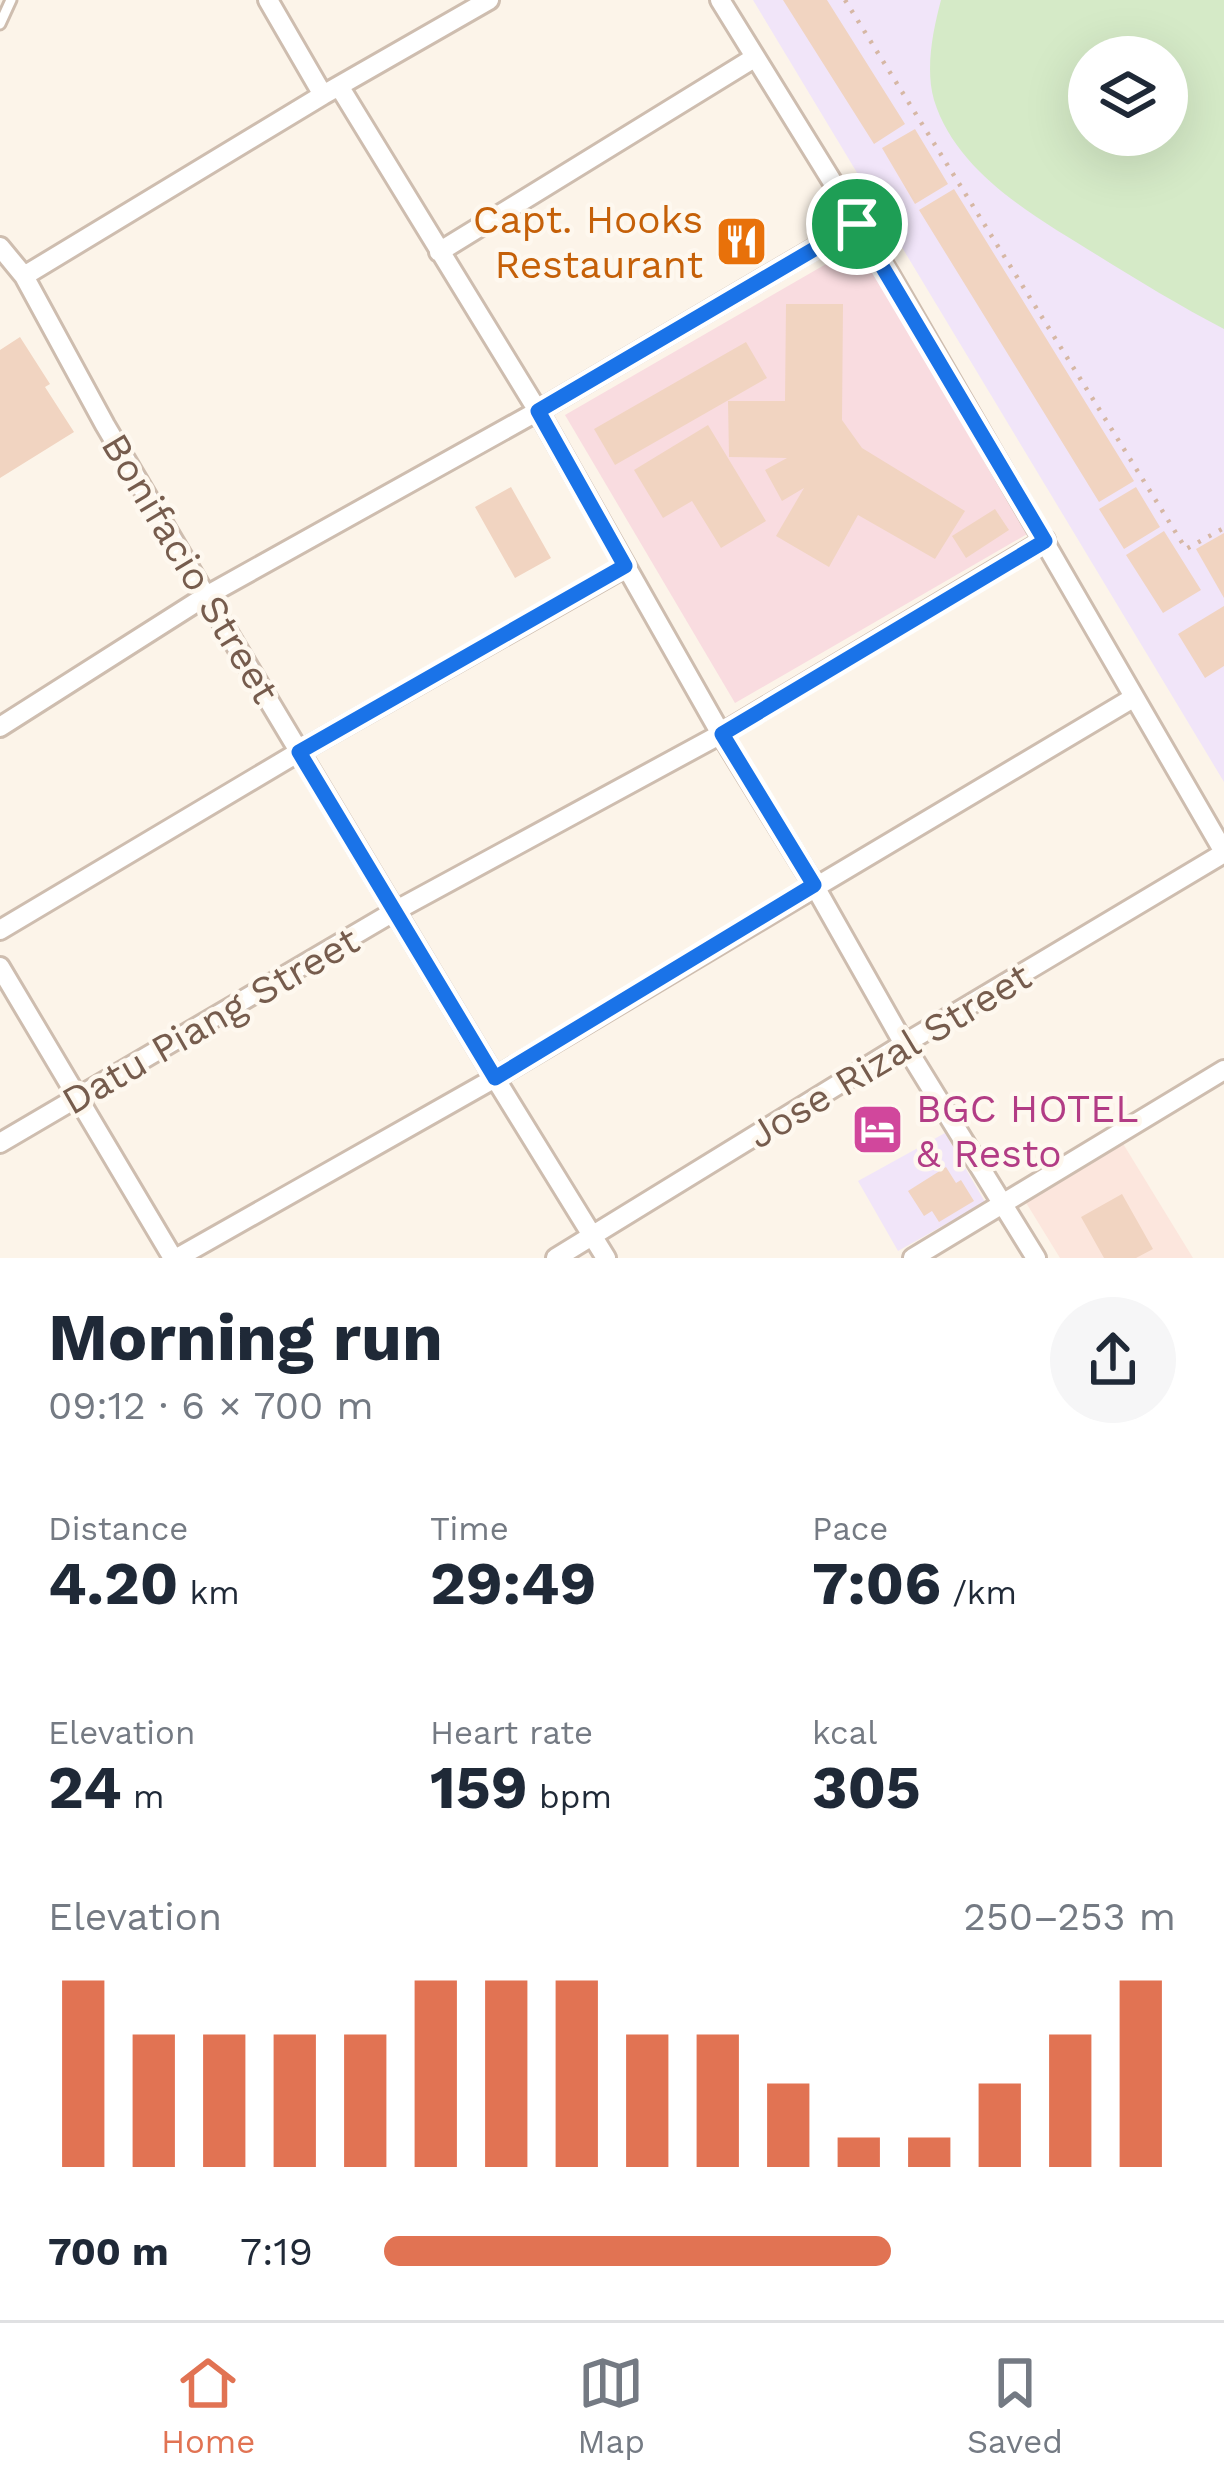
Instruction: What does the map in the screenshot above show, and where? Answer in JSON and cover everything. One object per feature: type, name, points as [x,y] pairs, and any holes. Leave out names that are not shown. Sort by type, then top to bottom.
[{"type":"street","points":[[268,0],[439,251],[538,411],[722,734],[1036,1258]]},
{"type":"street","points":[[25,277],[331,90],[489,0]]},
{"type":"street","points":[[720,0],[1045,541],[1224,853]]},
{"type":"street","points":[[439,251],[754,58]]},
{"type":"street","points":[[0,727],[206,596],[538,411],[857,224]]},
{"type":"street","name":"Bonifacio Street","points":[[0,247],[25,277],[206,596],[607,1258]]},
{"type":"street","name":"Datu Piang Street","points":[[0,1143],[395,911],[722,734],[1045,541]]},
{"type":"street","points":[[0,930],[625,566]]},
{"type":"street","points":[[0,968],[175,1258],[495,1078],[1133,698]]},
{"type":"street","name":"Jose Rizal Street","points":[[556,1258],[1224,853]]},
{"type":"street","points":[[913,1258],[1224,1070]]},
{"type":"lane","points":[[0,23],[11,0]]},
{"type":"path","points":[[845,0],[1186,549],[1224,529]]},
{"type":"shaded area","points":[[753,0],[1224,0],[1224,782]]},
{"type":"shaded area","points":[[859,245],[1029,533],[735,703],[565,415]]},
{"type":"shaded area","points":[[945,1133],[985,1202],[898,1251],[858,1181]]},
{"type":"shaded area","points":[[1122,1142],[1193,1258],[1060,1258],[1025,1201]]},
{"type":"green space","points":[[941,0],[1224,0],[1224,329],[1049,225],[980,172],[945,126],[934,100],[933,37]]},
{"type":"building","points":[[783,0],[827,0],[905,124],[874,144]]},
{"type":"building","points":[[915,129],[948,184],[915,204],[882,148]]},
{"type":"building","points":[[954,189],[1134,481],[1099,502],[919,210]]},
{"type":"building","points":[[786,304],[843,304],[842,420],[862,448],[965,511],[935,559],[858,515],[829,567],[776,536],[804,488],[782,501],[765,470],[787,458],[729,457],[728,401],[785,401]]},
{"type":"building","points":[[20,337],[74,432],[0,478],[0,350]]},
{"type":"building","points":[[746,342],[767,378],[615,465],[594,429]]},
{"type":"building","points":[[708,425],[766,521],[721,548],[692,501],[663,518],[634,470]]},
{"type":"building","points":[[511,487],[551,558],[515,578],[475,507]]},
{"type":"building","points":[[1136,487],[1160,527],[1124,549],[1099,509]]},
{"type":"building","points":[[995,509],[1009,530],[966,558],[952,536]]},
{"type":"building","points":[[1164,531],[1201,590],[1163,613],[1126,555]]},
{"type":"building","points":[[1224,533],[1224,598],[1196,549]]},
{"type":"building","points":[[1224,606],[1224,666],[1205,678],[1178,634]]},
{"type":"building","points":[[946,1167],[974,1201],[939,1222],[932,1211],[924,1216],[908,1191]]},
{"type":"building","points":[[1122,1194],[1153,1249],[1136,1258],[1104,1258],[1081,1217]]},
{"type":"place","name":"Capt. Hooks Restaurant","points":[[742,241]]},
{"type":"place","name":"BGC HOTEL & Resto","points":[[877,1130]]},
{"type":"route","points":[[857,224],[1045,541],[722,734],[814,885],[495,1078],[299,752],[625,566],[538,411],[857,224]]}]
